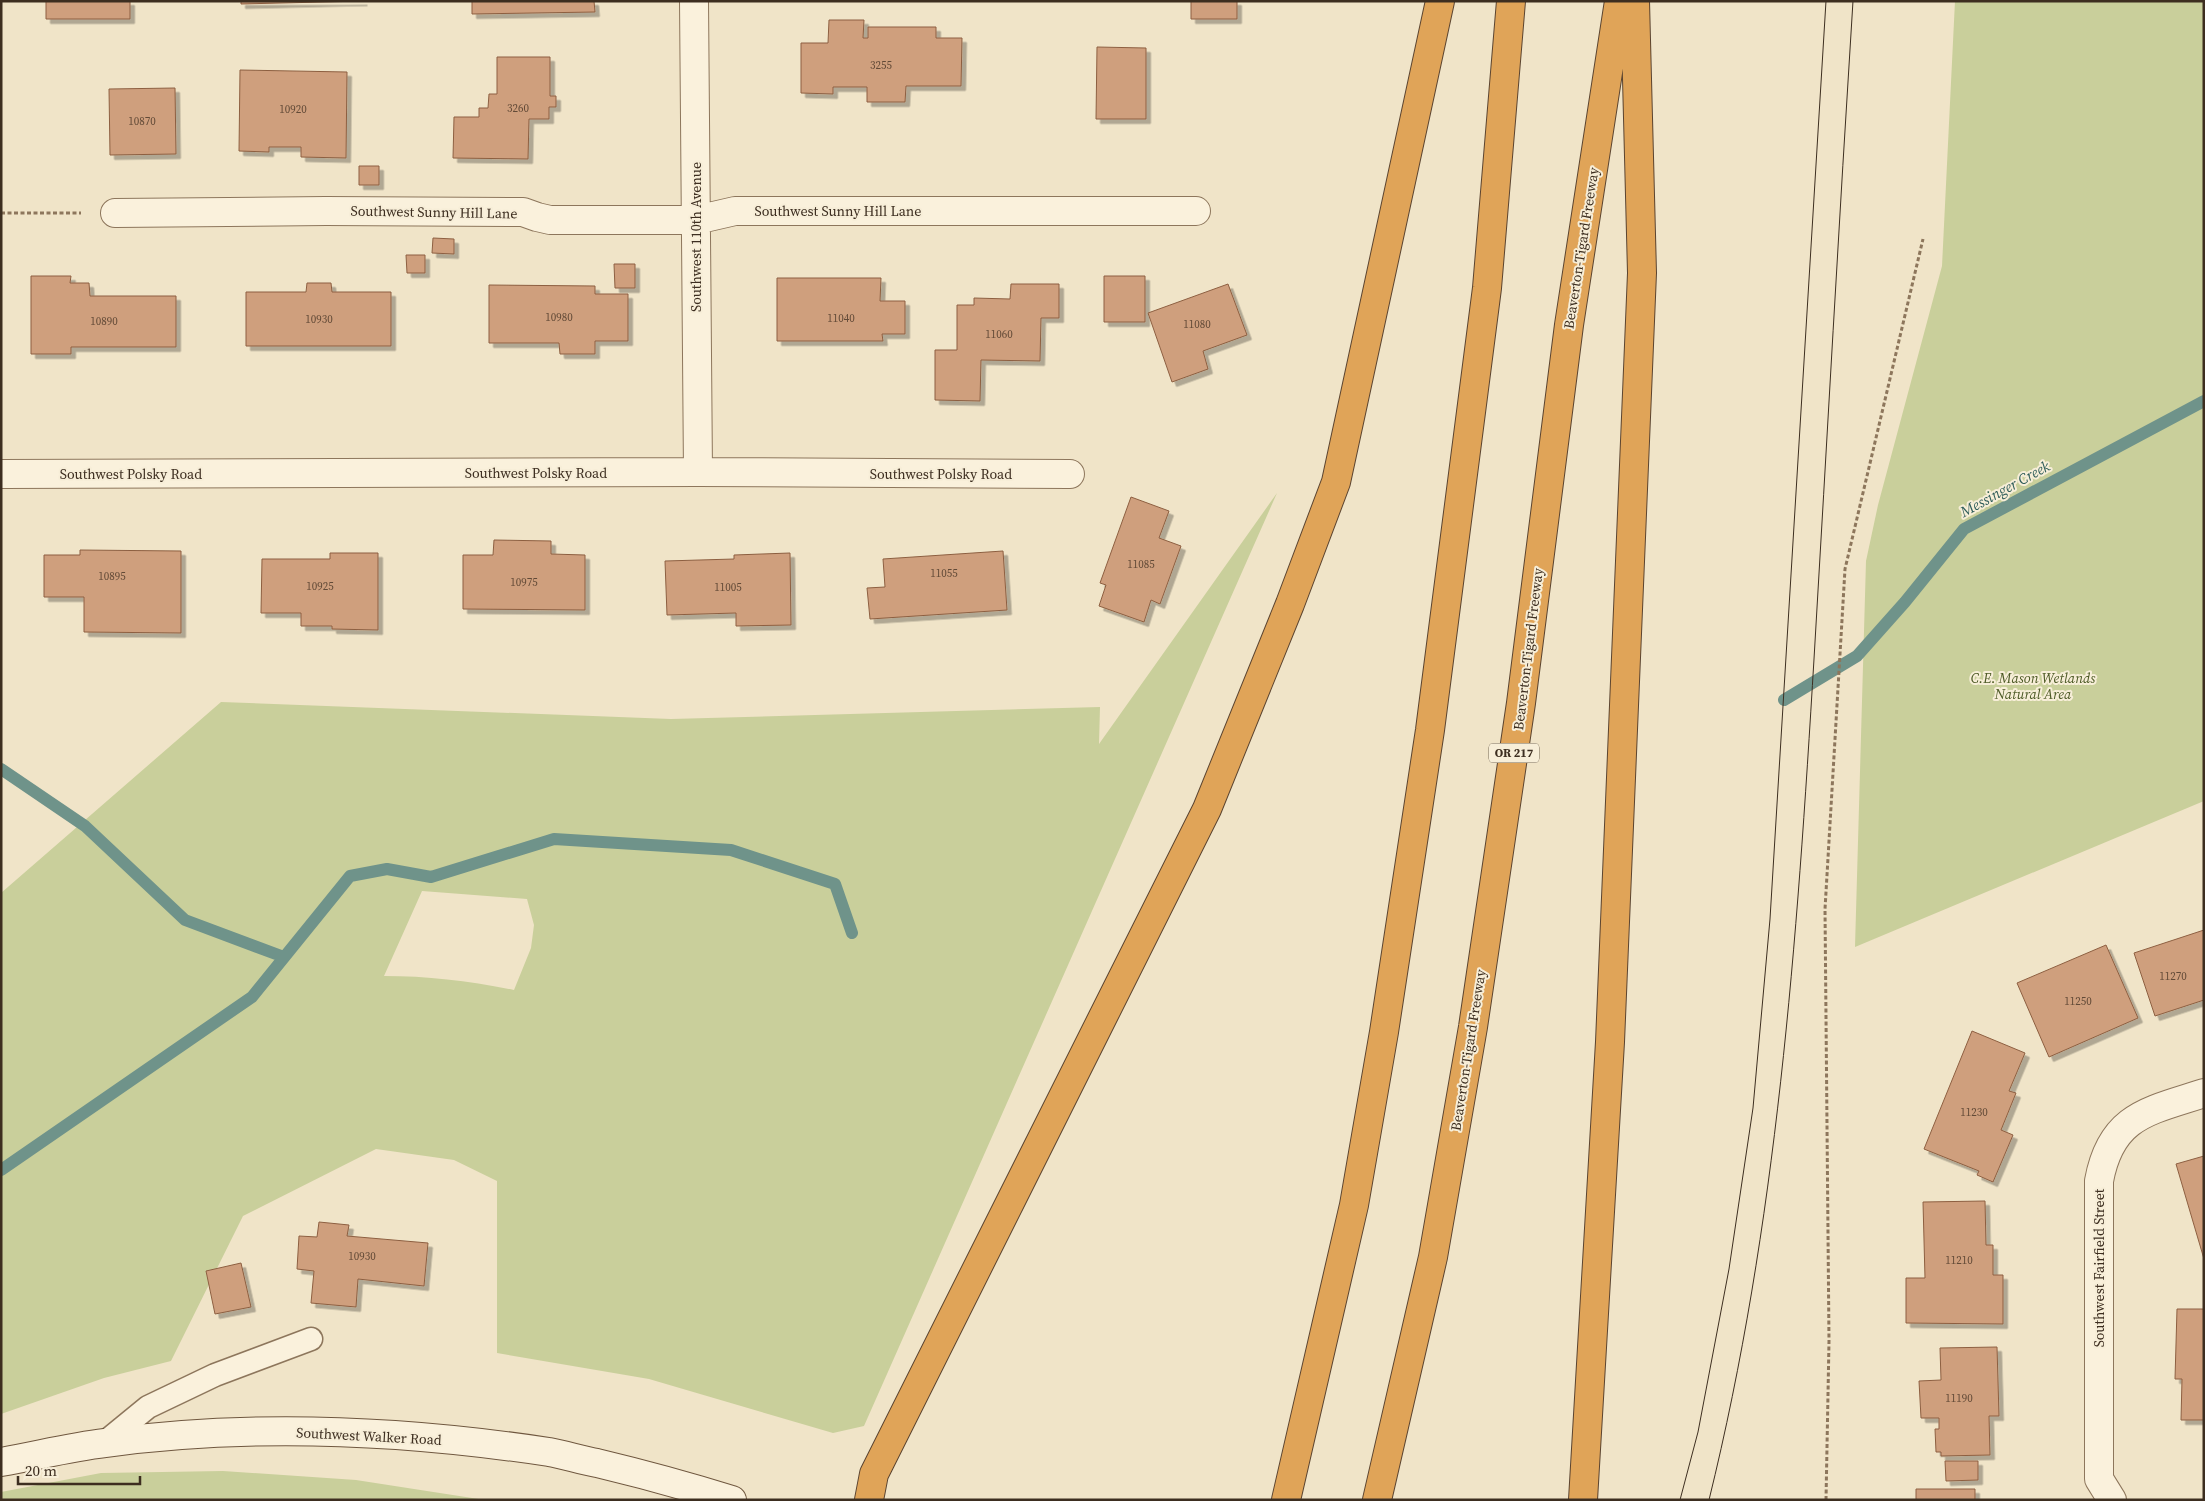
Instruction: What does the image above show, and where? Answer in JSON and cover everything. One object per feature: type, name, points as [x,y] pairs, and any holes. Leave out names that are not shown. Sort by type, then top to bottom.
[{"type":"highway","points":[[868,1500],[874,1474],[1207,809],[1290,604],[1336,482],[1440,1]]},
{"type":"highway","points":[[1286,1500],[1354,1204],[1384,1032],[1429,740],[1487,288],[1511,1]]},
{"type":"highway","name":"Beaverton-Tigard Freeway","points":[[1377,1500],[1433,1257],[1473,1027],[1521,703],[1569,325],[1619,1]]},
{"type":"highway","points":[[1583,1500],[1610,1042],[1642,273],[1635,1]]},
{"type":"street","name":"Southwest 110th Avenue","points":[[694,1],[698,472]]},
{"type":"street","name":"Southwest Sunny Hill Lane","points":[[115,213],[523,212],[537,218],[550,220],[696,220],[735,211],[1196,211]]},
{"type":"street","name":"Southwest Polsky Road","points":[[1,474],[698,472],[1070,474]]},
{"type":"street","name":"Southwest Fairfield Street","points":[[2112,1500],[2099,1479],[2099,1181],[2102,1163],[2110,1144],[2124,1127],[2143,1113],[2204,1093]]},
{"type":"street","name":"Southwest Walker Road","points":[[1,1462],[104,1443],[227,1433],[330,1431],[433,1439],[550,1452],[658,1478],[732,1500]]},
{"type":"lane","points":[[104,1443],[148,1407],[215,1375],[312,1339]]},
{"type":"path","points":[[1,213],[115,213]]},
{"type":"path","points":[[1826,1500],[1829,1342],[1825,909],[1845,569],[1924,239]]},
{"type":"green space","name":"C.E. Mason Wetlands Natural Area","points":[[1955,1],[2204,1],[2204,801],[1855,947],[1866,561],[1878,505],[1942,266]]},
{"type":"green space","points":[[1277,493],[864,1426],[833,1433],[649,1379],[497,1353],[497,1181],[454,1160],[376,1149],[243,1216],[171,1361],[104,1378],[1,1414],[1,893],[221,702],[671,719],[1100,707],[1099,744]],"holes":[[[422,891],[527,899],[534,925],[531,948],[514,990],[449,980],[384,976]]]},
{"type":"green space","points":[[223,1471],[356,1480],[485,1500],[1,1500],[1,1492],[101,1473]]},
{"type":"building","points":[[46,1],[130,1],[130,19],[46,19]]},
{"type":"building","points":[[241,1],[363,1],[241,4]]},
{"type":"building","points":[[472,1],[594,1],[595,12],[472,14]]},
{"type":"building","points":[[1191,1],[1237,1],[1237,19],[1191,19]]},
{"type":"building","points":[[829,20],[864,20],[863,38],[868,38],[868,27],[936,27],[936,38],[962,38],[961,86],[906,86],[905,102],[867,102],[867,87],[833,87],[833,94],[801,93],[801,43],[828,43]]},
{"type":"building","points":[[1097,47],[1146,48],[1146,119],[1096,119]]},
{"type":"building","points":[[497,57],[550,57],[550,96],[556,96],[556,107],[549,107],[549,119],[529,119],[528,159],[453,158],[454,117],[479,117],[479,108],[488,108],[489,94],[497,94]]},
{"type":"building","points":[[240,70],[347,72],[346,158],[301,157],[301,147],[269,147],[269,152],[239,151]]},
{"type":"building","points":[[175,88],[176,154],[110,155],[109,89]]},
{"type":"building","points":[[359,166],[379,166],[379,185],[359,185]]},
{"type":"building","points":[[433,238],[454,239],[454,254],[432,253]]},
{"type":"building","points":[[406,255],[425,255],[425,273],[407,273]]},
{"type":"building","points":[[614,264],[635,264],[635,288],[615,288]]},
{"type":"building","points":[[31,276],[71,276],[70,283],[89,283],[90,296],[176,296],[176,347],[71,347],[71,354],[31,354]]},
{"type":"building","points":[[1104,276],[1145,276],[1145,322],[1104,322]]},
{"type":"building","points":[[777,278],[881,278],[880,301],[905,301],[905,334],[882,334],[883,341],[777,341]]},
{"type":"building","points":[[307,283],[331,283],[332,292],[391,292],[391,346],[246,346],[246,292],[306,292]]},
{"type":"building","points":[[1011,284],[1059,284],[1059,318],[1041,318],[1040,361],[981,360],[980,401],[935,400],[935,350],[957,350],[957,305],[974,305],[974,298],[1010,299]]},
{"type":"building","points":[[1228,284],[1247,335],[1203,351],[1208,369],[1172,382],[1148,313]]},
{"type":"building","points":[[489,285],[595,286],[595,294],[628,294],[628,341],[595,341],[595,354],[560,354],[559,343],[489,343]]},
{"type":"building","points":[[1131,497],[1169,511],[1159,538],[1181,546],[1160,604],[1151,600],[1144,622],[1099,606],[1106,585],[1100,583]]},
{"type":"building","points":[[494,540],[551,541],[551,554],[585,555],[585,610],[463,609],[463,555],[493,555]]},
{"type":"building","points":[[80,550],[181,551],[181,633],[84,632],[84,597],[44,597],[44,555],[80,555]]},
{"type":"building","points":[[1003,551],[1007,610],[870,619],[867,588],[885,587],[883,559]]},
{"type":"building","points":[[330,553],[378,553],[378,630],[332,629],[332,626],[301,626],[301,613],[261,613],[262,559],[330,559]]},
{"type":"building","points":[[790,553],[791,625],[736,626],[736,613],[667,615],[665,561],[734,559],[734,555]]},
{"type":"building","points":[[2204,930],[2204,1000],[2155,1016],[2134,953]]},
{"type":"building","points":[[2106,945],[2138,1018],[2049,1057],[2017,983]]},
{"type":"building","points":[[1972,1031],[2025,1053],[2009,1091],[2016,1093],[2001,1130],[2013,1135],[1993,1182],[1977,1175],[1979,1171],[1924,1149]]},
{"type":"building","points":[[2204,1156],[2204,1259],[2176,1164]]},
{"type":"building","points":[[1985,1201],[1986,1245],[1993,1245],[1993,1275],[2003,1275],[2003,1324],[1906,1323],[1906,1278],[1925,1278],[1923,1202]]},
{"type":"building","points":[[319,1222],[349,1225],[347,1236],[428,1243],[424,1286],[358,1279],[356,1307],[311,1303],[314,1271],[297,1269],[299,1236],[317,1237]]},
{"type":"building","points":[[241,1263],[251,1307],[215,1314],[206,1271]]},
{"type":"building","points":[[2177,1309],[2204,1309],[2204,1420],[2181,1420],[2182,1379],[2175,1379]]},
{"type":"building","points":[[1997,1347],[1999,1416],[1989,1416],[1990,1455],[1941,1456],[1941,1452],[1936,1452],[1935,1429],[1939,1429],[1939,1418],[1921,1418],[1919,1381],[1941,1380],[1940,1348]]},
{"type":"building","points":[[1945,1461],[1978,1461],[1978,1480],[1946,1481]]},
{"type":"building","points":[[1916,1489],[1975,1489],[1975,1500],[1916,1500]]},
{"type":"waterway","name":"Messinger Creek","points":[[1784,700],[1857,656],[1905,602],[1964,529],[2204,401]]},
{"type":"waterway","points":[[1,769],[85,826],[185,920],[284,957]]},
{"type":"waterway","points":[[1,1170],[252,997],[350,876],[387,869],[431,877],[554,839],[731,850],[835,884],[852,933]]},
{"type":"tram line","points":[[1680,1500],[1698,1432],[1729,1269],[1753,1108],[1770,919],[1826,1]]},
{"type":"tram line","points":[[1709,1500],[1752,1292],[1781,1082],[1800,871],[1853,1]]}]
